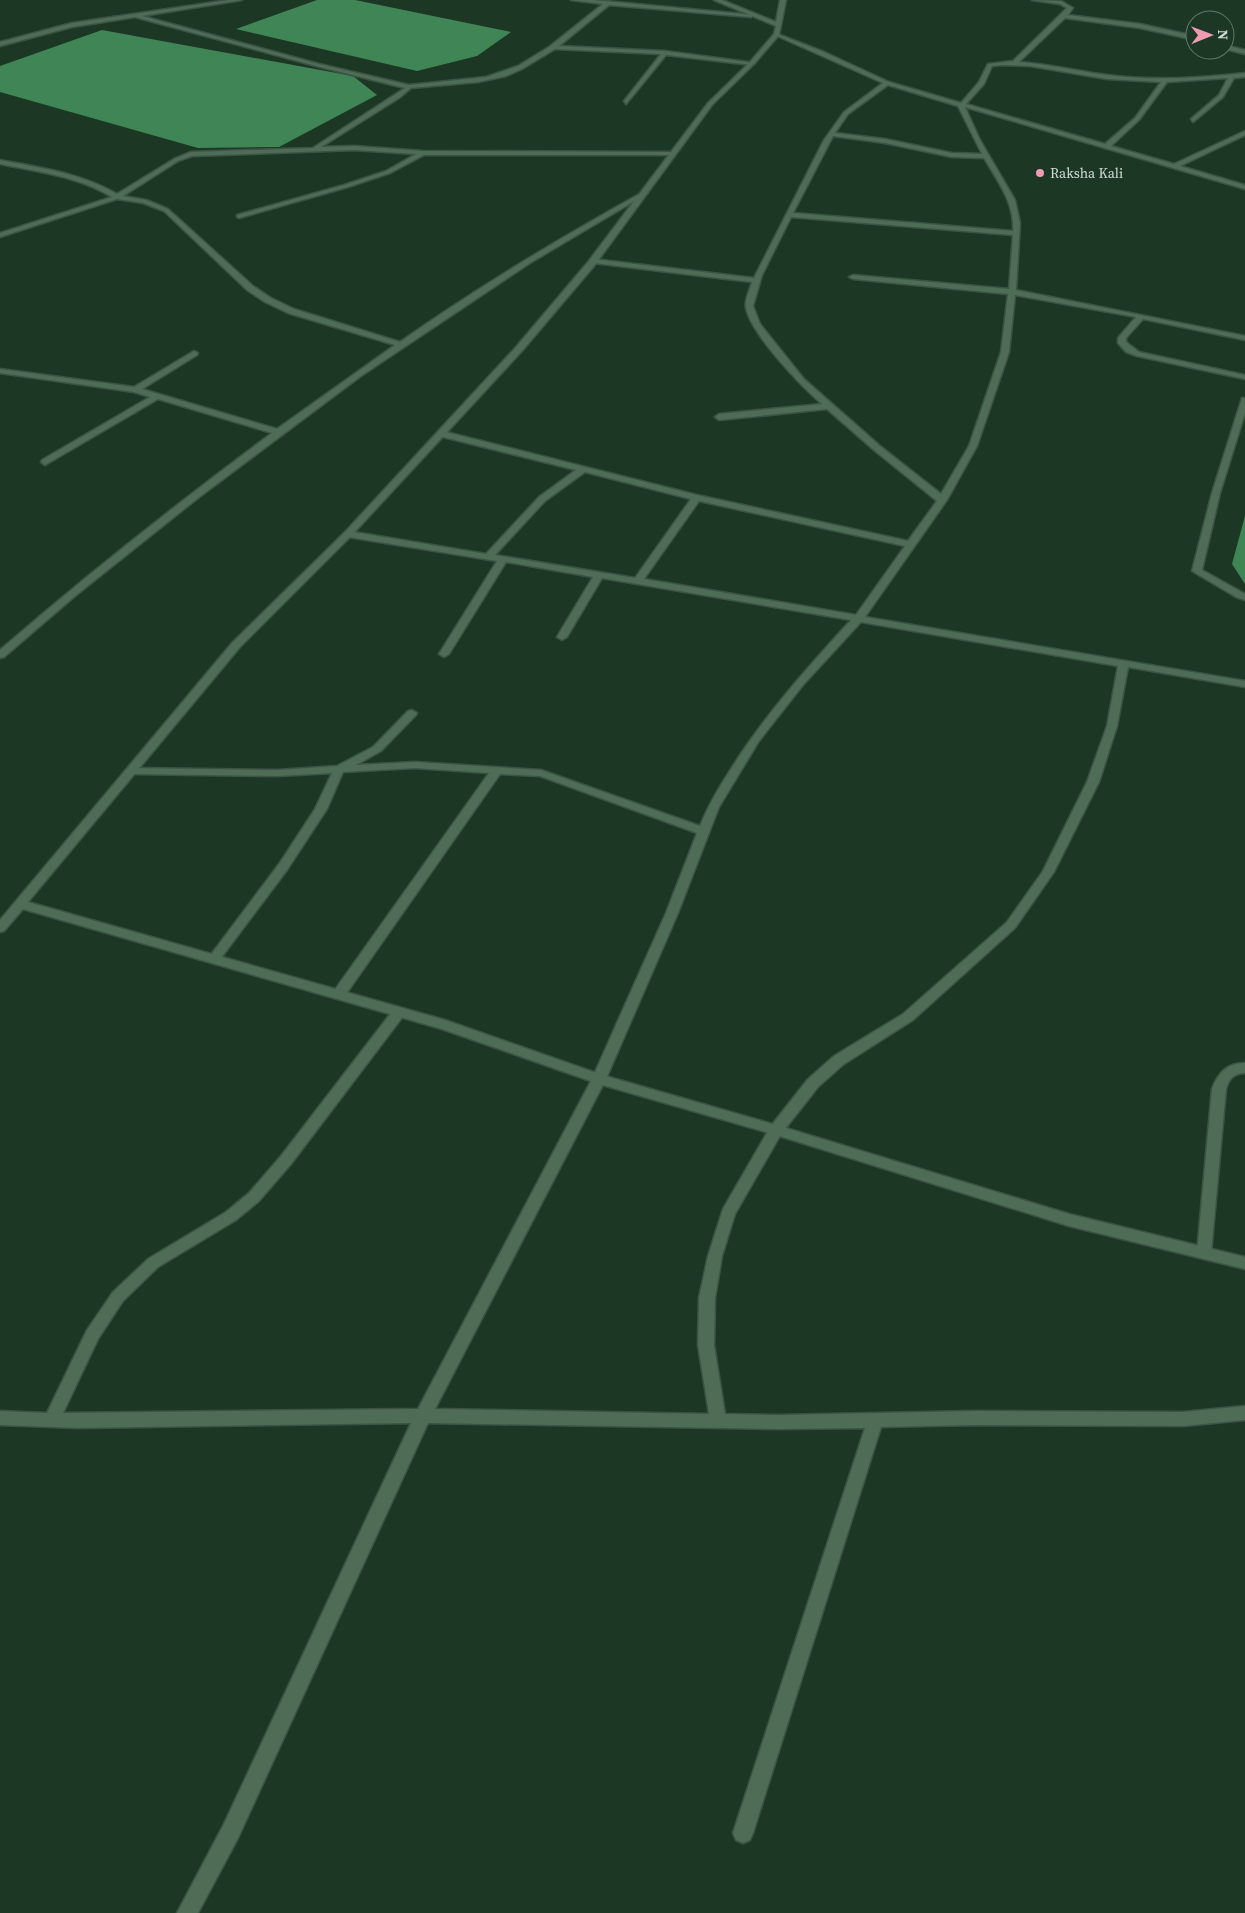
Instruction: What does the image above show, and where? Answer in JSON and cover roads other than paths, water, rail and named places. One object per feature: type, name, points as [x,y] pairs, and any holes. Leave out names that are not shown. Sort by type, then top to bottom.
[{"type":"street","points":[[0,44],[62,27],[240,0]]},
{"type":"street","points":[[574,0],[750,15]]},
{"type":"street","points":[[717,0],[887,83],[1245,187]]},
{"type":"street","points":[[0,928],[236,645],[348,534],[520,349],[593,261],[710,104],[752,63],[777,29],[783,0]]},
{"type":"street","points":[[1014,63],[1069,11],[1070,3],[1035,0]]},
{"type":"street","points":[[136,16],[318,65],[409,87],[497,76],[537,58],[608,3]]},
{"type":"street","points":[[1064,16],[1140,26],[1185,36]]},
{"type":"street","points":[[552,47],[665,53],[752,63]]},
{"type":"street","points":[[626,102],[665,53]]},
{"type":"street","points":[[961,106],[982,83],[990,65],[997,62],[1108,77],[1166,79],[1245,75]]},
{"type":"street","points":[[1193,120],[1221,96],[1232,76]]},
{"type":"street","points":[[1107,146],[1137,118],[1166,79]]},
{"type":"street","points":[[887,83],[846,113],[831,134],[756,280],[749,306],[756,324],[801,381],[828,406],[942,500]]},
{"type":"street","points":[[315,149],[397,97],[409,87]]},
{"type":"street","points":[[187,1913],[230,1831],[423,1416],[599,1079],[672,913],[713,807],[754,740],[799,683],[859,618],[909,544],[942,500],[973,446],[1005,352],[1017,223],[1012,200],[961,106]]},
{"type":"street","points":[[1175,166],[1245,133]]},
{"type":"street","points":[[831,134],[885,141],[952,155],[987,156]]},
{"type":"street","points":[[0,235],[117,197],[176,160],[191,154],[354,148],[423,153],[674,153]]},
{"type":"street","points":[[239,216],[346,186],[388,172],[423,153]]},
{"type":"street","points":[[0,162],[78,178],[95,184],[117,197],[144,201],[166,210],[250,288],[268,300],[291,311],[400,344]]},
{"type":"street","points":[[0,655],[111,562],[277,432],[400,344],[514,269],[575,231],[644,193]]},
{"type":"street","points":[[788,215],[1017,233]]},
{"type":"street","points":[[593,261],[756,280]]},
{"type":"street","points":[[853,277],[1012,292],[1245,338]]},
{"type":"street","points":[[1141,316],[1122,338],[1122,343],[1129,350],[1137,354],[1245,377]]},
{"type":"street","points":[[135,390],[194,353]]},
{"type":"street","points":[[0,371],[135,390],[277,432]]},
{"type":"street","points":[[45,462],[158,396]]},
{"type":"street","points":[[1245,400],[1216,493],[1196,571],[1239,595],[1245,596]]},
{"type":"street","points":[[719,417],[828,406]]},
{"type":"street","points":[[442,434],[697,498],[909,544]]},
{"type":"street","points":[[488,557],[542,500],[584,469]]},
{"type":"street","points":[[638,581],[697,498]]},
{"type":"street","points":[[348,534],[1245,684]]},
{"type":"street","points":[[444,654],[503,559]]},
{"type":"street","points":[[562,637],[599,575]]},
{"type":"street","points":[[718,1421],[706,1345],[708,1298],[715,1256],[728,1213],[776,1130],[814,1083],[840,1060],[908,1017],[1010,924],[1048,872],[1093,782],[1112,726],[1124,663]]},
{"type":"street","points":[[214,959],[282,867],[321,809],[339,769],[378,749],[412,713]]},
{"type":"street","points":[[132,771],[278,773],[414,765],[541,773],[704,831]]},
{"type":"street","points":[[339,994],[498,769]]},
{"type":"street","points":[[21,904],[445,1025],[599,1079],[776,1130],[1069,1220],[1245,1263]]},
{"type":"street","points":[[52,1420],[97,1324],[115,1298],[153,1263],[234,1214],[254,1197],[286,1160],[399,1012]]},
{"type":"street","points":[[1204,1253],[1219,1089],[1223,1077],[1231,1070],[1245,1068]]},
{"type":"street","points":[[0,1418],[52,1420],[423,1416],[718,1421],[1183,1419],[1245,1413]]},
{"type":"street","points":[[743,1833],[875,1420]]},
{"type":"place","name":"Raksha Kali","points":[[1040,173]]}]
